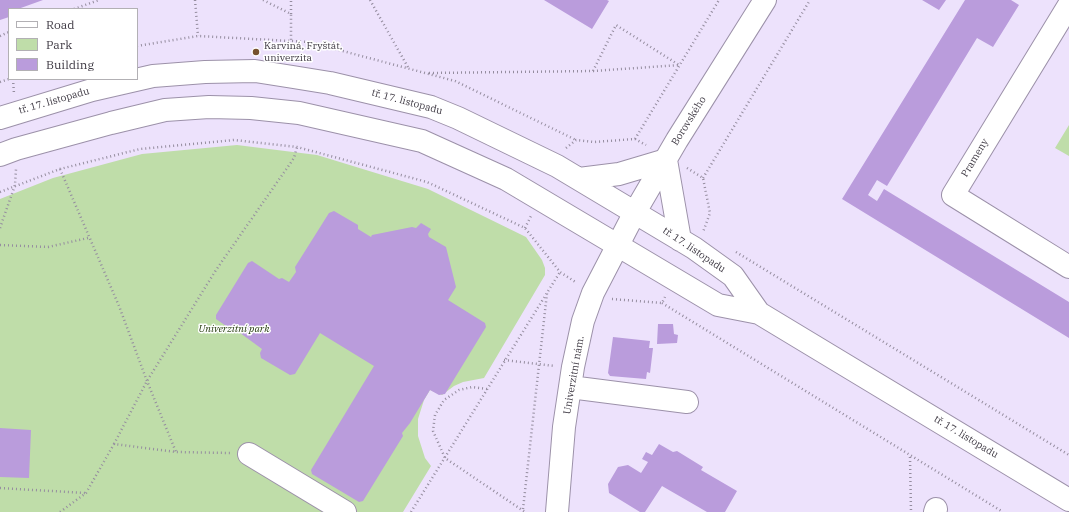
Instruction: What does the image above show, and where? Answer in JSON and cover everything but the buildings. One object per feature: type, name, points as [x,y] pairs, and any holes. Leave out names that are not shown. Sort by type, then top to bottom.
[{"type":"main road","name":"Borovského","points":[[618,246],[635,212],[666,160],[765,0]]},
{"type":"main road","name":"Prameny","points":[[1069,5],[953,195],[1069,267]]},
{"type":"main road","name":"tř. 17. listopadu","points":[[138,79],[153,76],[205,72],[255,71],[330,83],[431,107],[521,147],[579,179],[680,240],[733,276],[759,313]]},
{"type":"main road","name":"tř. 17. listopadu","points":[[0,118],[92,90],[136,80]]},
{"type":"main road","name":"tř. 17. listopadu","points":[[0,155],[16,149],[111,123],[165,110],[229,106],[299,113],[422,141],[506,179],[718,305],[759,313],[1069,500]]},
{"type":"main road","points":[[579,179],[619,174],[666,160],[680,240]]},
{"type":"main road","name":"Univerzitní nám.","points":[[557,512],[564,427],[583,321],[594,293],[618,246]]},
{"type":"main road","points":[[572,377],[687,402]]},
{"type":"main road","points":[[249,454],[345,512]]},
{"type":"path","points":[[77,8],[99,0]]},
{"type":"path","points":[[196,0],[198,36]]},
{"type":"path","points":[[263,0],[291,14]]},
{"type":"path","points":[[291,0],[291,41]]},
{"type":"path","points":[[370,0],[409,69]]},
{"type":"path","points":[[634,139],[719,0]]},
{"type":"path","points":[[703,178],[810,0]]},
{"type":"path","points":[[593,71],[616,25],[680,65]]},
{"type":"path","points":[[138,46],[198,36],[309,42],[455,81],[576,140]]},
{"type":"path","points":[[425,73],[593,71],[680,65]]},
{"type":"path","points":[[0,192],[60,169],[140,148],[234,140],[297,147],[427,182],[525,228]]},
{"type":"path","points":[[60,512],[86,493],[147,381],[216,270],[294,158],[297,147]]},
{"type":"path","points":[[60,169],[88,238],[120,306],[147,381],[176,452]]},
{"type":"path","points":[[0,228],[15,185]]},
{"type":"path","points":[[705,229],[710,234]]},
{"type":"path","points":[[0,245],[48,247],[88,238]]},
{"type":"path","points":[[734,251],[1069,455]]},
{"type":"path","points":[[411,512],[560,272]]},
{"type":"path","points":[[487,389],[472,387],[459,390],[444,400],[435,415],[433,431],[444,458],[524,511],[548,291]]},
{"type":"path","points":[[662,303],[1003,512]]},
{"type":"path","points":[[504,360],[540,364],[572,377]]},
{"type":"path","points":[[114,444],[176,452],[249,454]]},
{"type":"path","points":[[910,456],[911,512]]},
{"type":"path","points":[[0,488],[86,493]]},
{"type":"green space","points":[[1069,125],[1069,156],[1055,148]]},
{"type":"green space","name":"Univerzitní park","points":[[237,145],[317,155],[428,189],[526,237],[542,260],[545,268],[545,275],[484,378],[463,382],[454,386],[442,395],[430,390],[424,400],[418,419],[418,436],[425,458],[431,466],[403,512],[0,512],[0,199],[53,178],[142,154]]},
{"type":"place","name":"Karviná, Fryštát, univerzita","points":[[256,52]]}]
